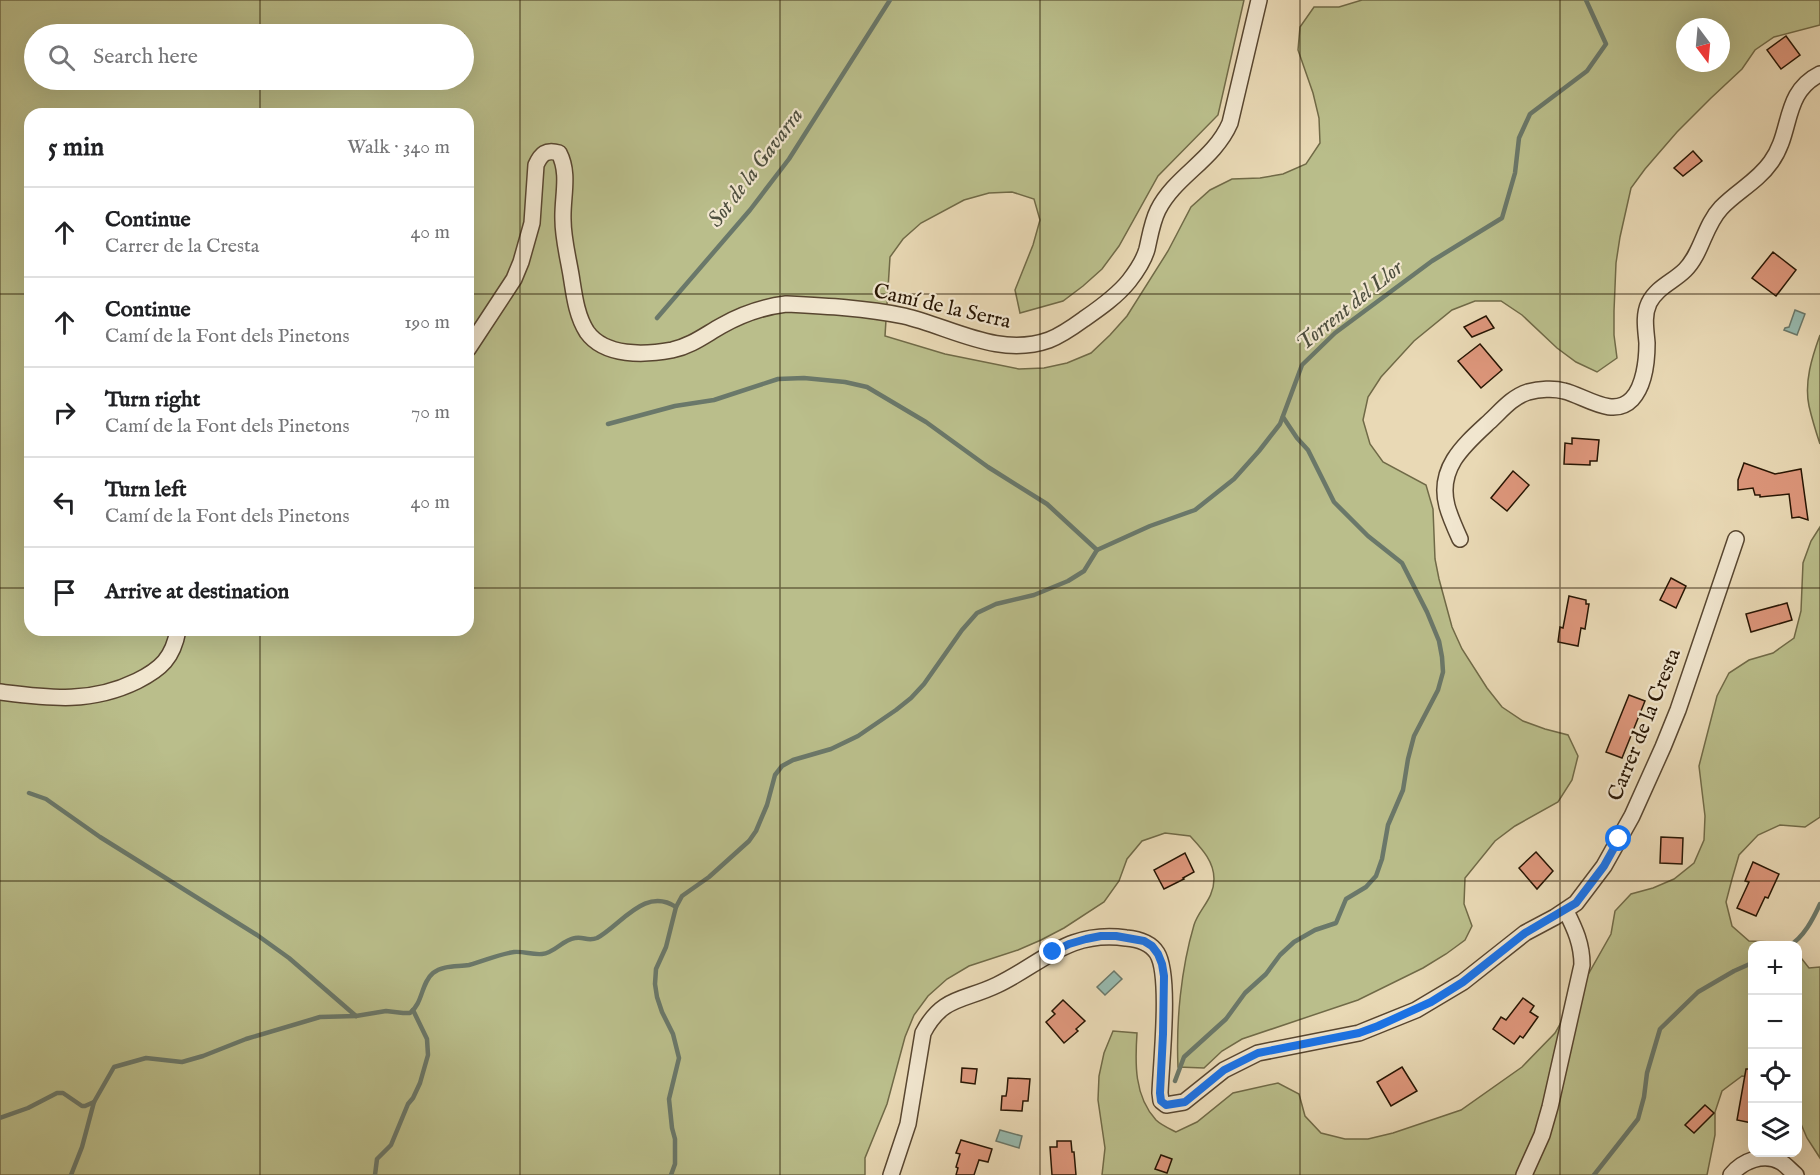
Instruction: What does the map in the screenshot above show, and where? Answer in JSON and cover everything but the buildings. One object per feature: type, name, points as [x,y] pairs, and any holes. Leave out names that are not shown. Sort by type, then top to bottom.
[{"type":"street","name":"Camí de la Serra","points":[[474,340],[514,279],[532,223],[536,165],[545,152],[552,151],[558,153],[565,170],[564,235],[580,317],[594,340],[608,347],[634,354],[673,350],[691,344],[748,312],[786,304],[887,313],[922,321],[983,342],[1029,345],[1050,339],[1075,326],[1098,310],[1129,281],[1146,253],[1158,210],[1177,186],[1225,135],[1259,0]]},
{"type":"street","points":[[1460,539],[1445,496],[1448,471],[1453,459],[1463,446],[1509,402],[1528,392],[1566,391],[1610,408],[1622,406],[1633,398],[1645,370],[1647,345],[1645,316],[1648,305],[1654,295],[1686,269],[1695,258],[1706,231],[1722,208],[1751,184],[1773,160],[1789,120],[1796,94],[1804,84],[1820,74]]},
{"type":"street","name":"Carrer de la Cresta","points":[[891,1175],[908,1124],[923,1033],[929,1021],[937,1011],[949,1003],[997,985],[1069,944],[1101,936],[1116,936],[1144,941],[1158,954],[1164,976],[1160,1093],[1161,1101],[1166,1105],[1173,1105],[1185,1102],[1224,1070],[1258,1053],[1359,1033],[1416,1010],[1463,982],[1525,933],[1576,903],[1604,866],[1635,807],[1678,710],[1736,539]]},
{"type":"street","points":[[0,692],[43,698],[65,698],[88,697],[122,688],[156,672],[176,644],[177,636]]},
{"type":"street","points":[[1524,1175],[1542,1135],[1550,1107],[1582,965],[1580,940],[1566,910]]},
{"type":"street","points":[[1731,1175],[1739,1166],[1749,1161],[1772,1158],[1781,1162],[1796,1175]]},
{"type":"green space","points":[[0,0],[1244,0],[1218,115],[1158,176],[1119,246],[1102,269],[1063,301],[1020,313],[1015,290],[1033,245],[1040,220],[1034,199],[1012,192],[989,193],[964,200],[921,223],[903,239],[890,257],[885,336],[945,354],[1019,369],[1044,368],[1067,363],[1091,353],[1127,316],[1168,251],[1191,207],[1210,190],[1232,179],[1283,174],[1306,164],[1320,143],[1319,118],[1298,50],[1300,27],[1314,7],[1339,7],[1362,0],[1820,0],[1820,25],[1774,37],[1755,50],[1742,69],[1677,132],[1631,188],[1616,263],[1614,335],[1617,358],[1597,372],[1576,362],[1557,348],[1522,315],[1501,301],[1475,301],[1452,310],[1414,341],[1381,377],[1368,397],[1363,420],[1370,444],[1383,462],[1426,485],[1433,509],[1435,559],[1439,579],[1452,627],[1462,649],[1502,707],[1523,721],[1568,735],[1578,756],[1572,780],[1558,802],[1515,826],[1495,841],[1465,878],[1464,904],[1472,926],[1465,940],[1423,968],[1358,1000],[1242,1039],[1222,1051],[1204,1068],[1178,1067],[1179,1013],[1186,959],[1196,919],[1212,892],[1213,872],[1202,850],[1190,836],[1165,833],[1142,841],[1127,859],[1119,881],[1104,902],[1041,940],[969,966],[947,979],[928,996],[914,1015],[905,1037],[887,1104],[865,1158],[865,1175],[0,1175]]},
{"type":"green space","points":[[1820,335],[1820,444],[1809,406],[1807,388]]},
{"type":"green space","points":[[1820,527],[1820,817],[1805,827],[1780,825],[1758,835],[1739,855],[1726,902],[1732,926],[1749,941],[1748,1077],[1742,1076],[1722,1091],[1715,1112],[1715,1135],[1707,1175],[1102,1175],[1105,1148],[1098,1100],[1099,1076],[1104,1053],[1113,1031],[1137,1033],[1136,1067],[1143,1100],[1156,1120],[1176,1132],[1197,1122],[1233,1093],[1278,1083],[1299,1094],[1305,1116],[1321,1133],[1345,1139],[1368,1139],[1461,1110],[1522,1067],[1555,1033],[1611,934],[1615,911],[1631,894],[1674,879],[1694,863],[1704,840],[1705,816],[1699,766],[1717,696],[1729,673],[1749,660],[1773,653],[1794,638],[1801,611],[1803,563],[1811,541]]},
{"type":"green space","points":[[1802,959],[1809,968],[1820,967],[1820,1158],[1802,1126]]},
{"type":"water","points":[[1795,310],[1805,314],[1797,335],[1784,330],[1789,327]]},
{"type":"water","points":[[1114,971],[1122,979],[1105,995],[1097,987]]},
{"type":"water","points":[[1000,1130],[1022,1136],[1019,1148],[996,1141]]},
{"type":"waterway","name":"Sot de la Gavarra","points":[[657,318],[750,210],[789,159],[890,0]]},
{"type":"waterway","name":"Torrent del Llor","points":[[671,1175],[675,1164],[675,1139],[669,1099],[679,1058],[673,1034],[657,997],[656,969],[666,947],[676,907],[682,896],[709,877],[749,841],[767,805],[775,775],[782,766],[793,760],[831,749],[858,736],[896,710],[924,684],[962,630],[977,613],[996,604],[1034,595],[1068,581],[1084,571],[1097,550],[1150,526],[1195,510],[1234,479],[1280,424],[1302,365],[1335,333],[1432,261],[1502,218],[1515,173],[1519,138],[1530,114],[1587,71],[1606,44],[1586,0]]},
{"type":"waterway","points":[[608,424],[675,406],[714,400],[778,379],[804,378],[845,382],[867,387],[926,422],[988,467],[1047,504],[1097,550]]},
{"type":"waterway","points":[[1175,1081],[1184,1057],[1226,1019],[1245,993],[1266,974],[1280,955],[1294,942],[1315,930],[1336,923],[1346,899],[1366,887],[1376,876],[1382,859],[1388,825],[1403,790],[1414,736],[1438,690],[1443,672],[1439,641],[1402,563],[1368,536],[1334,502],[1308,450],[1283,417]]},
{"type":"waterway","points":[[29,793],[46,799],[100,837],[257,935],[289,958],[356,1016]]},
{"type":"waterway","points":[[71,1175],[82,1147],[94,1102],[114,1067],[146,1058],[182,1062],[246,1039],[320,1017],[356,1016],[386,1011],[410,1013],[417,1004],[429,977],[441,969],[469,965],[514,952],[547,953],[570,939],[597,938],[644,904],[654,901],[665,902],[676,907]]},
{"type":"waterway","points":[[1795,941],[1804,933],[1820,904]]},
{"type":"waterway","points":[[1594,1175],[1638,1119],[1647,1073],[1660,1029],[1698,992],[1748,965]]},
{"type":"waterway","points":[[375,1175],[377,1159],[391,1145],[408,1104],[420,1083],[428,1055],[427,1039],[413,1010]]},
{"type":"waterway","points":[[0,1118],[28,1108],[57,1093],[63,1093],[82,1106],[94,1102]]},
{"type":"route","points":[[1053,952],[1069,944],[1101,936],[1144,941],[1152,946],[1162,964],[1164,976],[1161,1101],[1166,1105],[1173,1105],[1185,1102],[1224,1070],[1258,1053],[1359,1033],[1431,1002],[1463,982],[1525,933],[1576,903],[1592,884],[1619,839]]}]
